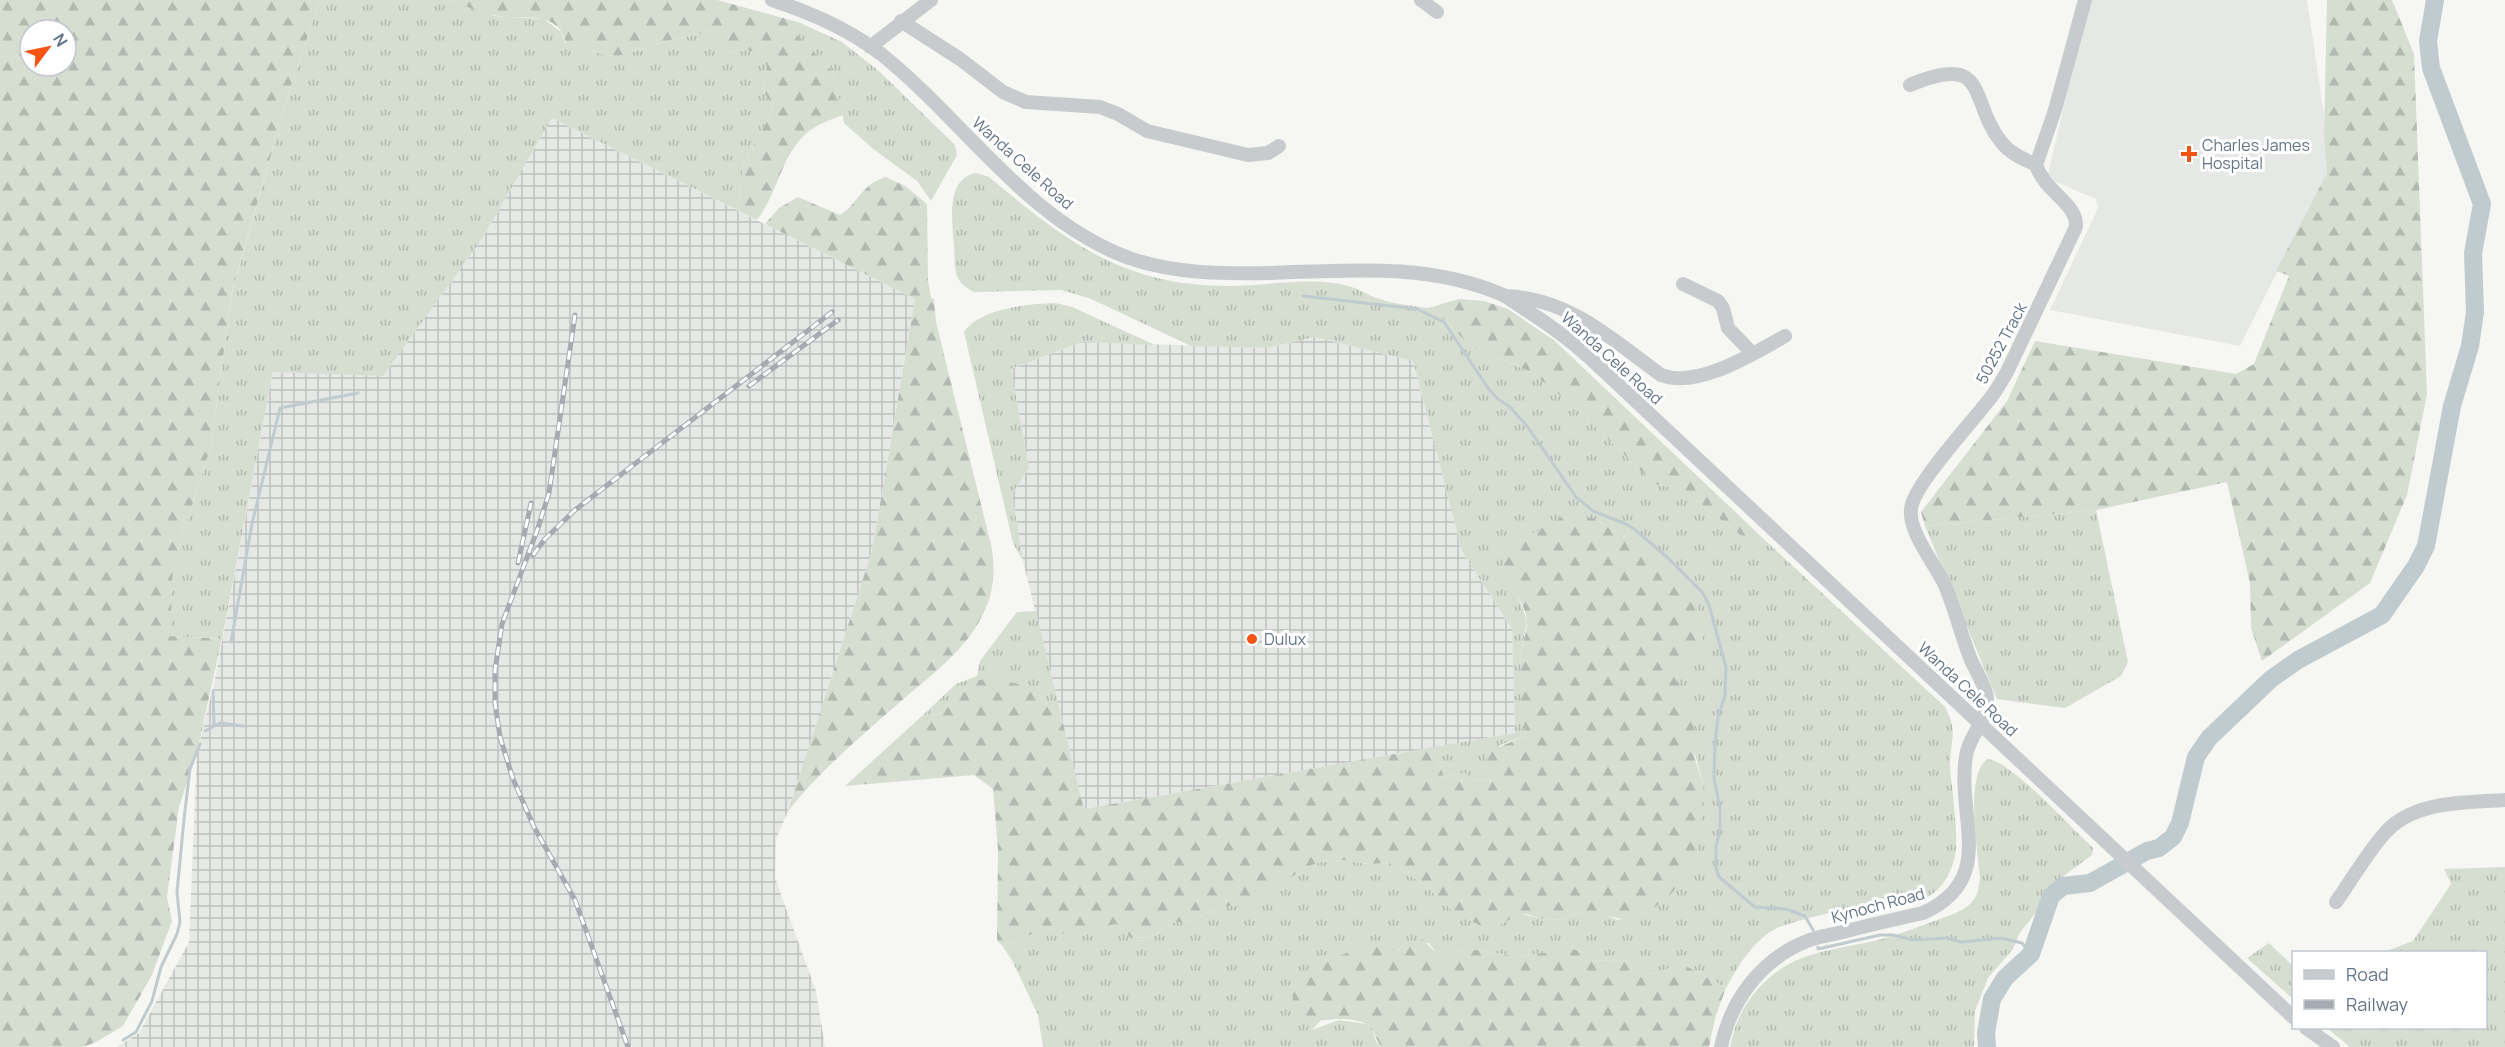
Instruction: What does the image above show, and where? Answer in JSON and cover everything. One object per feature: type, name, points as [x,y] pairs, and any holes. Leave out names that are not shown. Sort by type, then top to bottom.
[{"type":"street","name":"Wanda Cele Road","points":[[772,0],[820,19],[870,47],[900,71],[1044,208],[1082,236],[1130,258],[1176,269],[1211,273],[1342,271],[1424,273],[1468,282],[1505,296],[1566,336],[2292,1016]]},
{"type":"street","points":[[870,47],[931,0]]},
{"type":"street","points":[[1421,0],[1437,12]]},
{"type":"street","points":[[1910,85],[1924,79],[1944,75],[1961,75],[1969,79],[1979,94],[1992,127],[2003,145],[2012,153],[2036,165],[2061,90],[2085,0]]},
{"type":"street","points":[[901,21],[974,68],[1003,92],[1026,102],[1100,107],[1118,114],[1147,131],[1248,155],[1268,153],[1280,146]]},
{"type":"street","name":"50252 Track","points":[[1980,722],[1988,706],[1985,690],[1972,662],[1945,586],[1914,530],[1910,511],[1912,502],[1922,486],[1993,395],[2007,372],[2076,227],[2072,210],[2042,180],[2036,165]]},
{"type":"street","points":[[1683,284],[1718,301],[1723,308],[1728,328],[1753,354]]},
{"type":"street","points":[[1505,296],[1532,297],[1573,313],[1600,329],[1661,375],[1672,379],[1712,371],[1753,354],[1785,336]]},
{"type":"street","name":"Kynoch Road","points":[[1721,1047],[1726,1025],[1734,1006],[1761,971],[1784,953],[1808,940],[1923,913],[1935,907],[1958,887],[1968,865],[1964,792],[1966,754],[1980,722]]},
{"type":"street","points":[[2336,902],[2385,833],[2407,816],[2445,805],[2505,800]]},
{"type":"street","points":[[2305,1029],[2321,1047]]},
{"type":"street","points":[[2306,1029],[2333,1047]]},
{"type":"shaded area","name":"Charles James Hospital","points":[[2089,0],[2307,0],[2324,115],[2327,173],[2240,346],[2050,310],[2098,208],[2096,199],[2047,178]]},
{"type":"shaded area","points":[[552,118],[915,299],[872,551],[788,811],[776,839],[775,878],[816,991],[825,1047],[117,1047],[139,1033],[189,942],[197,752],[214,684],[273,372],[383,375],[482,239]]},
{"type":"shaded area","points":[[1315,337],[1413,361],[1462,551],[1512,629],[1515,733],[1084,809],[1023,561],[1012,494],[1029,468],[1011,369],[1082,342],[1267,348]]},
{"type":"green space","points":[[0,0],[320,0],[293,79],[232,291],[211,446],[173,566],[170,636],[222,639],[197,752],[179,807],[167,897],[172,921],[152,975],[123,1026],[83,1047],[0,1047]]},
{"type":"green space","points":[[320,0],[449,0],[495,16],[544,19],[561,32],[567,47],[586,47],[603,55],[619,56],[674,39],[712,31],[728,52],[747,50],[759,53],[767,66],[763,91],[774,108],[744,163],[737,210],[552,118],[482,239],[383,376],[273,372],[222,639],[169,636],[173,566],[211,446],[232,292],[293,79]]},
{"type":"green space","points":[[449,0],[717,0],[798,22],[795,33],[833,72],[843,115],[817,126],[799,141],[757,220],[737,210],[744,163],[774,108],[763,91],[767,66],[759,53],[747,50],[728,52],[712,31],[674,39],[619,56],[603,55],[586,47],[567,47],[563,34],[548,21],[538,18],[493,15]]},
{"type":"green space","points":[[2327,0],[2392,0],[2414,54],[2427,394],[2407,495],[2370,583],[2262,661],[2251,628],[2250,583],[2227,482],[2096,510],[1925,526],[1921,512],[2007,401],[2035,341],[2236,374],[2254,364],[2289,276],[2276,271],[2327,173],[2324,135]]},
{"type":"green space","points":[[798,22],[842,42],[880,72],[955,145],[957,155],[931,201],[917,181],[872,148],[844,123],[833,72],[794,33]]},
{"type":"green space","points":[[976,173],[989,177],[1044,221],[1098,256],[1157,278],[1191,284],[1229,286],[1304,282],[1334,283],[1352,287],[1389,302],[1432,307],[1469,345],[1531,372],[1580,411],[1654,484],[1682,489],[1748,541],[1768,543],[1945,707],[1953,729],[1950,767],[1956,838],[1955,855],[1946,879],[1937,891],[1914,902],[1851,908],[1781,926],[1752,948],[1726,988],[1688,967],[1673,967],[1652,974],[1645,973],[1625,962],[1597,961],[1571,948],[1520,957],[1470,949],[1454,951],[1445,958],[1438,956],[1429,943],[1407,943],[1395,951],[1387,949],[1312,1030],[1339,1020],[1367,1024],[1372,1028],[1376,1042],[1382,1047],[1043,1047],[1038,1015],[1012,960],[1003,947],[1034,933],[1116,924],[1131,938],[1150,937],[1172,923],[1192,921],[1216,908],[1235,905],[1306,867],[1321,862],[1342,860],[1369,864],[1390,863],[1425,885],[1453,911],[1497,926],[1521,914],[1548,920],[1562,919],[1585,912],[1601,914],[1618,920],[1654,908],[1703,784],[1676,679],[1678,669],[1698,651],[1702,642],[1703,627],[1663,560],[1593,518],[1515,588],[1527,621],[1521,652],[1520,683],[1526,736],[1500,745],[1489,779],[1468,781],[1465,773],[1444,777],[1434,747],[1515,733],[1512,629],[1462,551],[1413,361],[1315,337],[1267,348],[1191,346],[1089,298],[1061,290],[974,292],[962,284],[956,273],[952,215],[955,193],[959,184],[966,177]]},
{"type":"green space","points":[[886,177],[905,186],[927,204],[928,280],[931,298],[934,299],[936,322],[991,545],[993,581],[982,616],[958,650],[845,751],[788,811],[872,551],[915,299],[765,224],[779,208],[798,197],[840,215],[871,184]]},
{"type":"green space","points":[[1459,299],[1484,301],[1508,309],[1555,341],[1768,543],[1748,541],[1682,489],[1654,484],[1580,411],[1531,372],[1469,345],[1432,307]]},
{"type":"green space","points":[[1055,303],[1072,307],[1155,345],[1082,342],[1011,369],[1029,468],[1012,494],[1023,561],[1013,543],[964,332],[981,317],[1005,309]]},
{"type":"green space","points":[[2096,510],[2128,662],[2121,676],[2065,708],[1997,699],[1925,526]]},
{"type":"green space","points":[[1564,516],[1593,518],[1663,560],[1694,602],[1703,627],[1703,642],[1698,651],[1678,669],[1676,679],[1694,727],[1695,759],[1703,784],[1704,804],[1700,840],[1697,855],[1684,878],[1670,895],[1654,908],[1623,919],[1585,912],[1562,919],[1547,920],[1521,914],[1497,926],[1481,926],[1453,911],[1425,885],[1390,863],[1369,864],[1342,860],[1321,862],[1306,867],[1264,896],[1216,908],[1192,921],[1172,923],[1150,937],[1131,938],[1116,924],[1043,937],[1034,933],[1003,947],[997,940],[998,849],[993,789],[974,775],[845,786],[923,715],[940,714],[972,681],[993,678],[1018,684],[1038,694],[1063,723],[1084,809],[1434,747],[1444,777],[1465,773],[1468,781],[1489,779],[1486,752],[1526,736],[1521,706],[1520,675],[1527,622],[1523,606],[1506,573],[1505,558],[1508,552],[1522,540]]},
{"type":"green space","points":[[1036,611],[1063,723],[1038,694],[972,681],[940,714],[923,715],[956,684],[977,676],[980,661],[1017,612]]},
{"type":"green space","points":[[1988,759],[1998,762],[2024,781],[2093,848],[2092,855],[2053,884],[2038,910],[2019,934],[2013,949],[1988,978],[1975,1011],[1974,1047],[1730,1047],[1737,1022],[1750,999],[1768,979],[1789,964],[1823,952],[1895,935],[1954,914],[1971,903],[1977,894],[1980,878],[1974,796],[1976,780],[1981,767]]},
{"type":"green space","points":[[2505,867],[2505,1047],[2350,1047],[2328,1029],[2487,1029],[2487,951],[2387,951],[2413,941],[2451,884],[2444,869]]},
{"type":"green space","points":[[1422,939],[1444,958],[1454,951],[1470,949],[1520,957],[1570,948],[1585,953],[1597,961],[1625,962],[1645,973],[1652,974],[1673,967],[1688,967],[1726,988],[1715,1018],[1709,1047],[1382,1047],[1372,1028],[1367,1024],[1338,1019],[1314,1021],[1298,1014],[1292,983],[1301,973],[1374,941],[1395,951],[1407,943]]},
{"type":"green space","points":[[2269,943],[2292,965],[2292,998],[2247,958]]},
{"type":"waterway","points":[[1987,1047],[1986,1033],[1992,999],[2005,978],[2031,954],[2051,896],[2063,886],[2090,883],[2147,851],[2159,848],[2173,837],[2180,823],[2196,757],[2209,738],[2271,679],[2298,660],[2382,615],[2416,566],[2426,546],[2452,406],[2470,346],[2475,312],[2473,253],[2482,204],[2431,68],[2428,41],[2435,0]]},
{"type":"waterway","points":[[1303,296],[1417,309],[1444,322],[1488,388],[1527,426],[1576,497],[1593,511],[1634,529],[1667,557],[1702,592],[1709,605],[1726,667],[1725,695],[1718,717],[1715,744],[1714,778],[1720,808],[1716,868],[1719,877],[1755,907],[1786,909],[1805,916],[1813,930]]},
{"type":"waterway","points":[[231,642],[252,524],[280,408],[358,393]]},
{"type":"waterway","points":[[213,691],[214,725]]},
{"type":"waterway","points":[[205,731],[220,723],[243,726]]},
{"type":"waterway","points":[[123,1040],[136,1032],[152,1001],[161,967],[177,934],[180,922],[177,892],[190,769],[200,744]]},
{"type":"waterway","points":[[1818,947],[1818,949],[1880,935],[1893,935],[1913,940],[1947,938],[1961,942],[2001,938],[2022,943],[2031,954]]},
{"type":"railway","points":[[533,555],[545,539],[575,510],[832,312]]},
{"type":"railway","points":[[575,315],[549,493],[502,624],[495,670],[495,703],[500,737],[513,779],[534,827],[575,900],[628,1047]]},
{"type":"railway","points":[[749,386],[838,320]]},
{"type":"railway","points":[[518,563],[531,503]]},
{"type":"place","name":"Charles James Hospital","points":[[2189,154]]},
{"type":"place","name":"Dulux","points":[[1252,639]]}]
